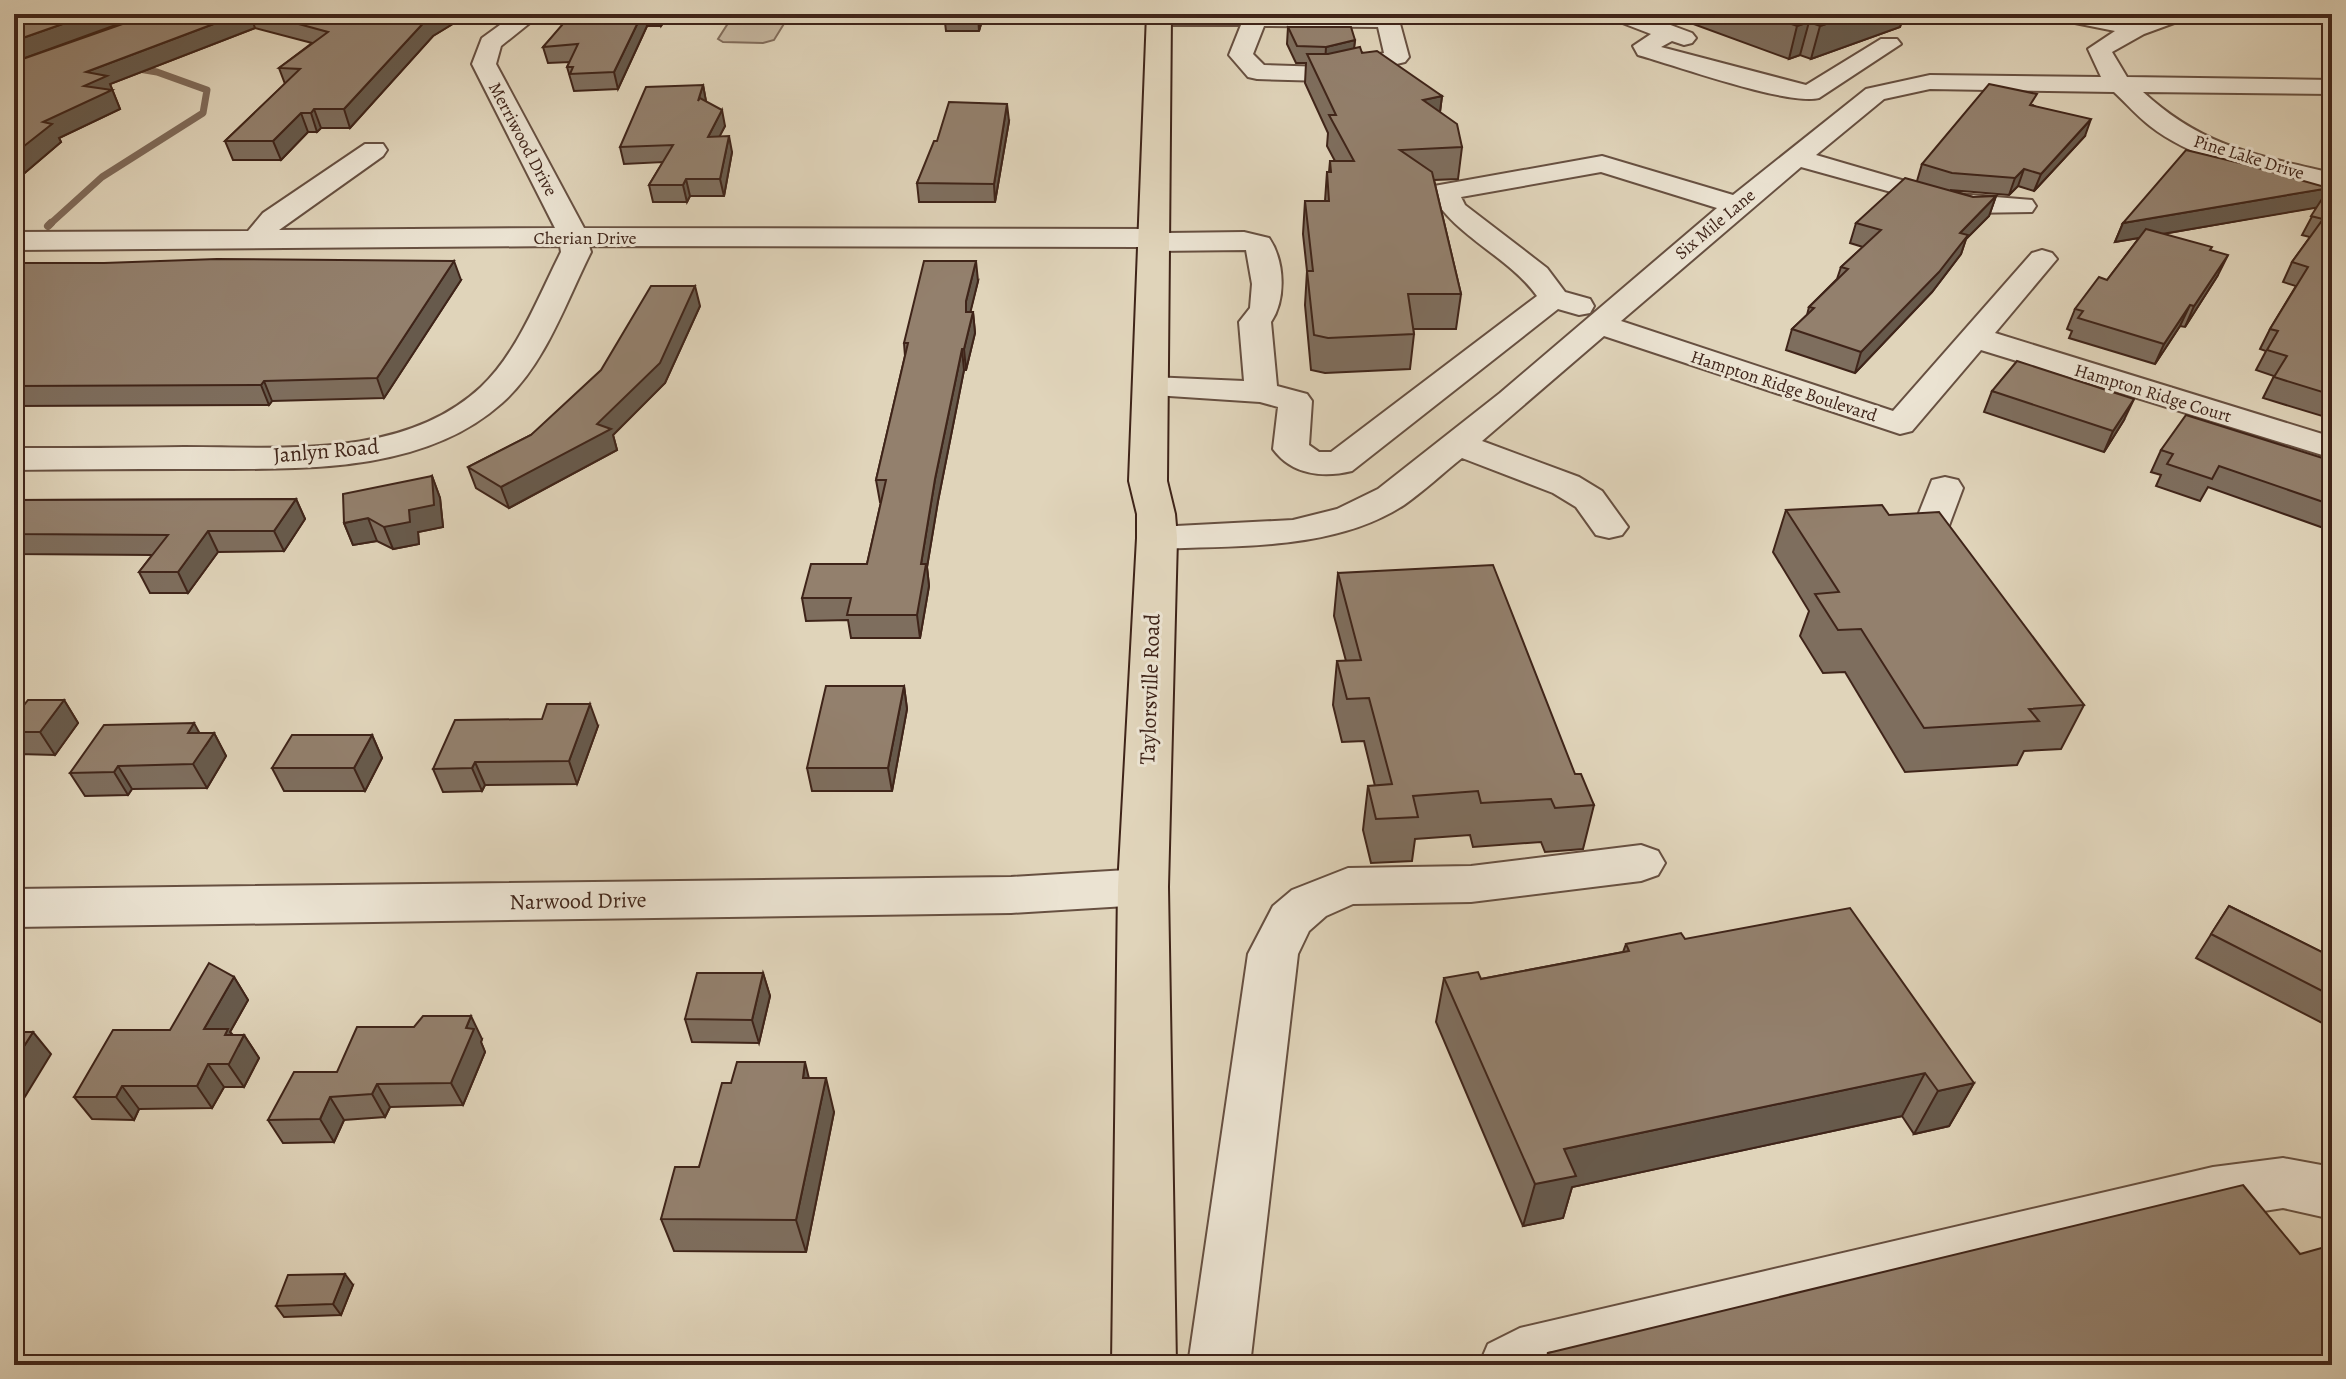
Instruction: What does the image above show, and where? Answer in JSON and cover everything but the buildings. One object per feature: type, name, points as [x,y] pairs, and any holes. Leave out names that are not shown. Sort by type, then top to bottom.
[{"type":"main road","name":"Taylorsville Road","points":[[1144,1365],[1143,887],[1157,538],[1156,514],[1148,481],[1159,16]]},
{"type":"street","name":"Merriwood Drive","points":[[530,14],[490,43],[484,64],[573,237]]},
{"type":"street","points":[[1620,14],[1670,33],[1645,46],[1646,50],[1804,92],[1816,91],[1889,44]]},
{"type":"street","points":[[2063,14],[2136,29]]},
{"type":"street","name":"Pine Lake Drive","points":[[2177,14],[2136,29],[2100,49],[2104,67],[2118,84],[2158,121],[2196,143],[2240,158],[2332,181]]},
{"type":"street","points":[[1159,16],[1252,27],[1388,20],[1397,57],[1325,74],[1257,72],[1241,55],[1252,27]]},
{"type":"street","points":[[1835,78],[1883,91]]},
{"type":"street","name":"Six Mile Lane","points":[[1157,538],[1293,531],[1350,517],[1391,497],[1458,444],[1795,157],[1866,99],[1883,91],[1930,82],[2332,87]]},
{"type":"street","points":[[2219,86],[2332,111]]},
{"type":"street","points":[[256,240],[273,219],[374,150]]},
{"type":"street","points":[[1795,157],[1942,200],[1967,205],[2022,206]]},
{"type":"street","points":[[1603,320],[1554,298],[1536,274],[1454,210],[1444,192],[1602,164],[1737,205]]},
{"type":"street","name":"Cherian Drive","points":[[14,241],[573,237],[1244,241],[1259,244],[1267,284],[1265,308],[1255,322],[1261,392]]},
{"type":"street","name":"Janlyn Road","points":[[14,459],[330,455],[413,439],[471,412],[505,379],[576,252],[573,237]]},
{"type":"street","name":"Hampton Ridge Boulevard","points":[[1603,320],[1900,424],[2042,259]]},
{"type":"street","points":[[1151,387],[1261,392],[1295,401],[1291,449],[1311,463],[1339,463],[1554,298]]},
{"type":"street","name":"Hampton Ridge Court","points":[[1974,337],[2332,448]]},
{"type":"street","points":[[1458,444],[1566,485],[1589,499],[1609,527]]},
{"type":"street","points":[[1934,523],[1945,488]]},
{"type":"street","points":[[1219,1365],[1273,954],[1290,919],[1309,903],[1348,886],[1471,884],[1641,863]]},
{"type":"street","name":"Narwood Drive","points":[[14,908],[1011,895],[1143,887]]},
{"type":"street","points":[[1510,1365],[1520,1358],[2213,1193],[2283,1183],[2332,1193]]},
{"type":"shaded area","points":[[734,14],[790,14],[774,40],[763,43],[723,42],[718,39]]},
{"type":"waterway","points":[[49,225],[102,177],[203,113],[207,90],[157,72],[133,68]]}]
